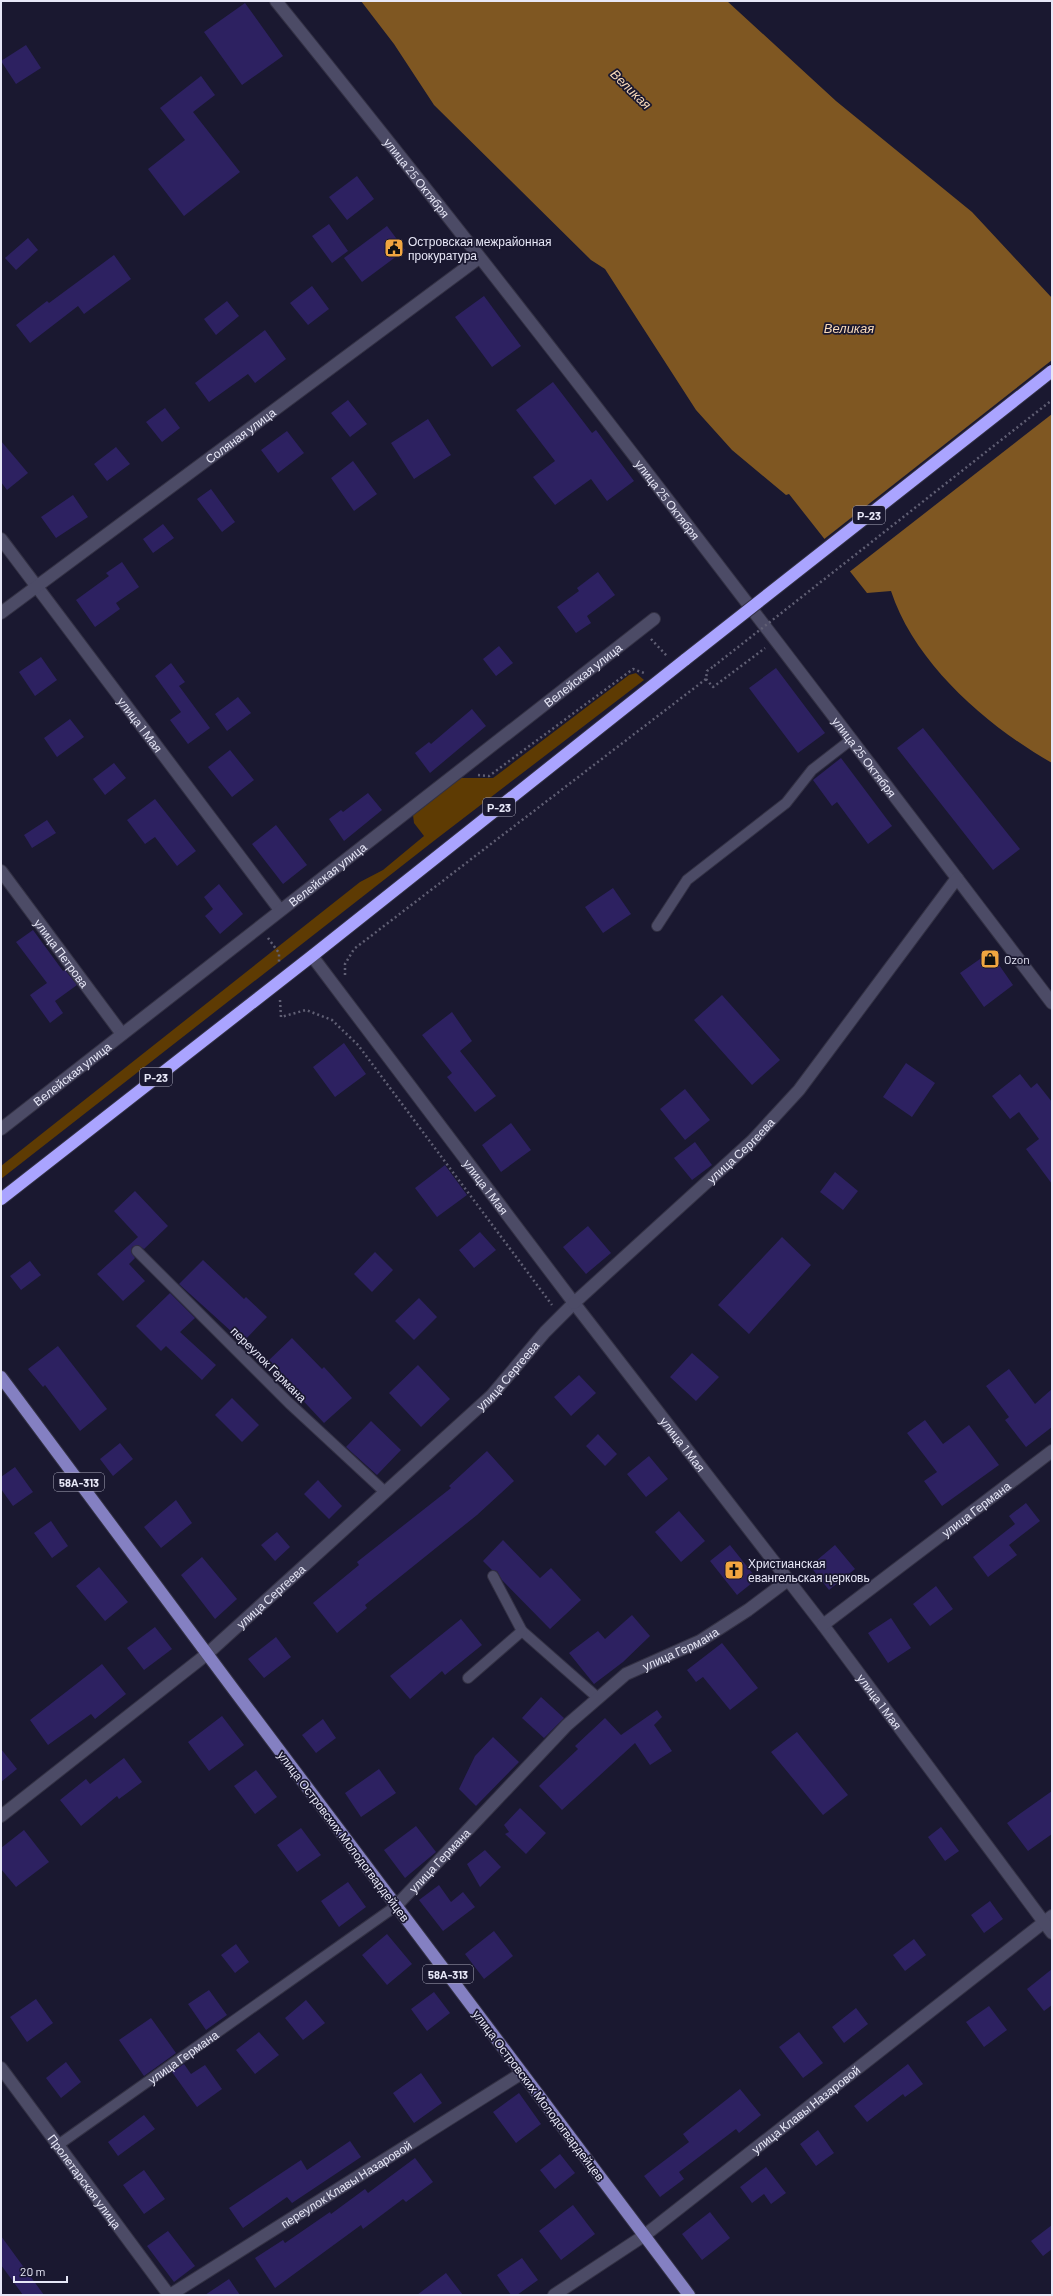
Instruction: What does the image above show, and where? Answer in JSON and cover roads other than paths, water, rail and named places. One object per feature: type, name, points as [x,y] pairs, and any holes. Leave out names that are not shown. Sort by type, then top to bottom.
[{"type":"highway","name":"Р-23","points":[[1,1199],[312,956],[1052,371]]},
{"type":"main road","name":"улица Островских Молодогвардейцев","points":[[1,1377],[207,1654],[689,2295]]},
{"type":"street","name":"улица 25 Октября","points":[[276,1],[411,168],[479,258],[776,639],[1052,1003]]},
{"type":"street","name":"Соляная улица","points":[[1,613],[479,258]]},
{"type":"street","name":"улица 1 Мая","points":[[1,539],[280,910]]},
{"type":"street","name":"Велейская улица","points":[[1,1129],[654,619]]},
{"type":"street","name":"улица Петрова","points":[[1,871],[122,1034]]},
{"type":"street","name":"улица Сергеева","points":[[1,1816],[207,1654],[492,1396],[545,1332],[574,1302],[752,1141],[799,1090],[957,878]]},
{"type":"street","name":"улица 1 Мая","points":[[312,956],[574,1302],[1048,1919],[1052,1933]]},
{"type":"street","name":"улица Германа","points":[[823,1625],[1052,1451]]},
{"type":"street","name":"улица Германа","points":[[396,1906],[567,1725],[626,1674],[700,1641],[748,1610],[788,1580]]},
{"type":"street","name":"улица Клавы Назаровой","points":[[554,2295],[645,2235],[1048,1919]]},
{"type":"street","name":"Пролетарская улица","points":[[1,2068],[169,2295]]},
{"type":"street","name":"переулок Клавы Назаровой","points":[[169,2295],[522,2073]]},
{"type":"lane","points":[[657,926],[686,880],[786,803],[812,770],[852,739]]},
{"type":"lane","name":"переулок Германа","points":[[137,1251],[289,1403],[385,1492]]},
{"type":"lane","points":[[493,1576],[522,1631],[598,1698]]},
{"type":"lane","points":[[468,1678],[522,1631]]},
{"type":"lane","name":"улица Германа","points":[[58,2145],[396,1906]]},
{"type":"water","name":"Великая","points":[[361,1],[727,1],[836,101],[972,212],[1052,298],[1052,763],[1003,731],[979,712],[956,690],[935,668],[917,643],[902,618],[891,591],[867,593],[789,494],[786,495],[732,450],[696,410],[605,269],[591,260],[434,105],[394,44]]},
{"type":"place","name":"Островская межрайонная прокуратура","points":[[394,248]]},
{"type":"place","name":"Ozon","points":[[990,959]]},
{"type":"place","name":"Христианская евангельская церковь","points":[[734,1570]]}]
